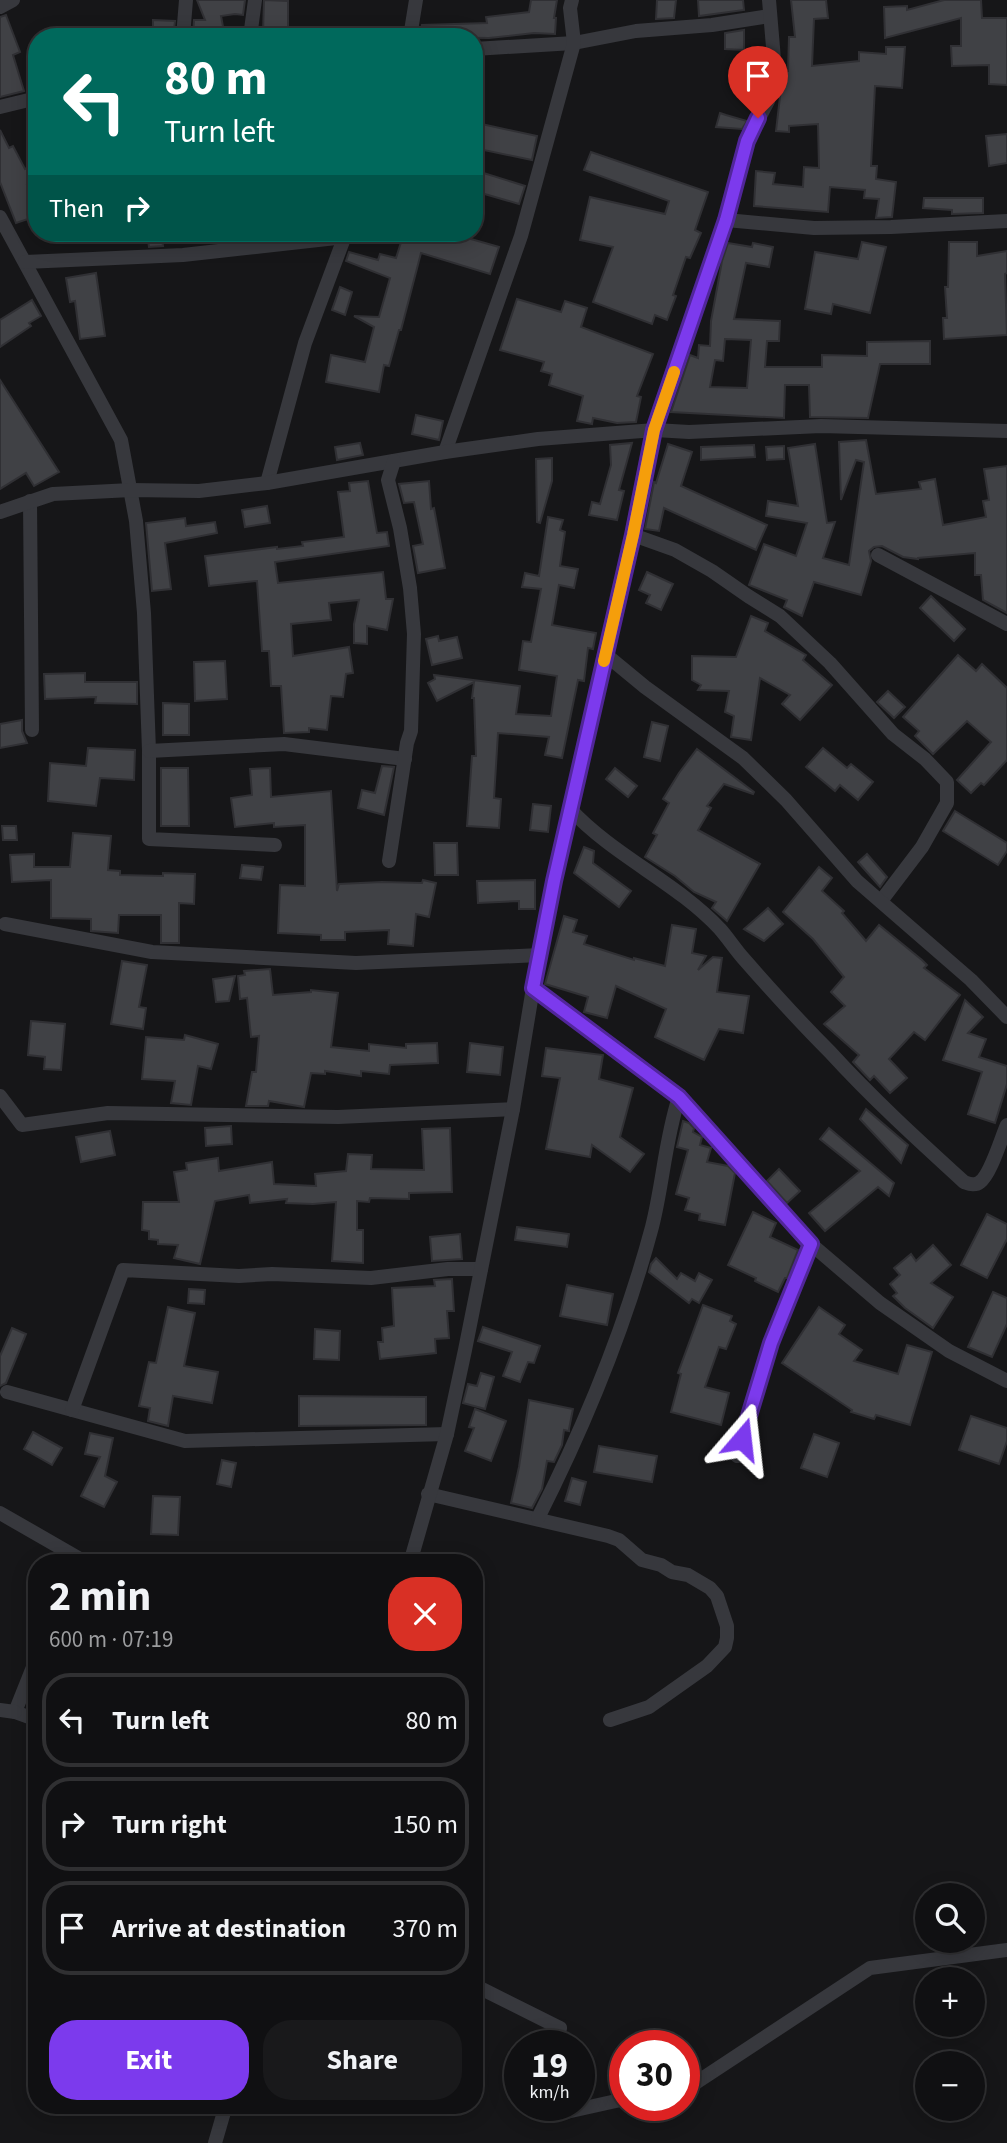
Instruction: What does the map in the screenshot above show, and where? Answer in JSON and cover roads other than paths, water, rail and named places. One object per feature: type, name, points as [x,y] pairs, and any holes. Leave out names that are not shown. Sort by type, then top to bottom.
[{"type":"street","points":[[0,7],[13,0]]},
{"type":"street","points":[[184,28],[186,0]]},
{"type":"street","points":[[251,28],[255,0]]},
{"type":"street","points":[[411,28],[416,0]]},
{"type":"street","points":[[445,452],[521,236],[573,43],[570,8],[572,0]]},
{"type":"street","points":[[412,1554],[447,1433],[513,1109],[533,988],[654,430],[726,220],[747,141],[771,90],[774,59],[769,0]]},
{"type":"street","points":[[483,48],[573,43],[636,31],[712,25],[770,16]]},
{"type":"street","points":[[0,107],[28,100]]},
{"type":"street","points":[[0,217],[121,440],[131,490],[144,613],[149,839],[275,845]]},
{"type":"street","points":[[726,220],[814,228],[1007,221]]},
{"type":"street","points":[[25,262],[183,255],[289,242]]},
{"type":"street","points":[[267,483],[305,343],[343,242]]},
{"type":"street","points":[[0,512],[53,494],[131,490],[199,491],[267,483],[538,439],[654,430],[729,431],[821,426],[1007,431]]},
{"type":"street","points":[[388,480],[394,461]]},
{"type":"street","points":[[375,464],[388,480],[400,528],[414,634],[411,731],[389,862]]},
{"type":"street","points":[[30,501],[32,730]]},
{"type":"street","points":[[633,535],[675,550],[780,616],[830,663],[893,734],[925,759],[947,782],[947,803],[922,847],[881,901]]},
{"type":"street","points":[[878,555],[1007,624]]},
{"type":"street","points":[[605,654],[645,687],[743,758],[786,800],[857,881],[971,980],[1007,1017]]},
{"type":"street","points":[[149,751],[284,744],[405,759]]},
{"type":"street","points":[[570,809],[589,829],[695,905],[712,921],[830,1053],[896,1120],[964,1182],[974,1185],[981,1182],[1007,1125]]},
{"type":"street","points":[[5,925],[152,952],[356,963],[540,956]]},
{"type":"street","points":[[533,988],[679,1097],[811,1244],[880,1303],[949,1351],[1007,1381]]},
{"type":"street","points":[[0,1096],[22,1125],[108,1113],[338,1116],[513,1109]]},
{"type":"street","points":[[538,1518],[569,1457],[614,1348],[652,1225],[672,1119],[679,1097]]},
{"type":"street","points":[[737,1456],[771,1343],[811,1244]]},
{"type":"street","points":[[72,1410],[123,1270],[371,1278],[448,1269],[481,1269]]},
{"type":"street","points":[[7,1392],[185,1441],[447,1433]]},
{"type":"street","points":[[428,1494],[538,1518],[619,1540],[642,1560],[661,1565],[672,1572],[688,1574],[718,1596],[727,1626],[725,1647],[718,1656],[707,1667],[649,1707],[610,1720]]},
{"type":"street","points":[[0,1513],[67,1554]]},
{"type":"street","points":[[28,1673],[7,1711],[28,1717]]},
{"type":"street","points":[[700,2080],[870,1968],[1007,1950]]},
{"type":"street","points":[[483,1990],[560,2030]]},
{"type":"street","points":[[215,2143],[223,2114]]}]
